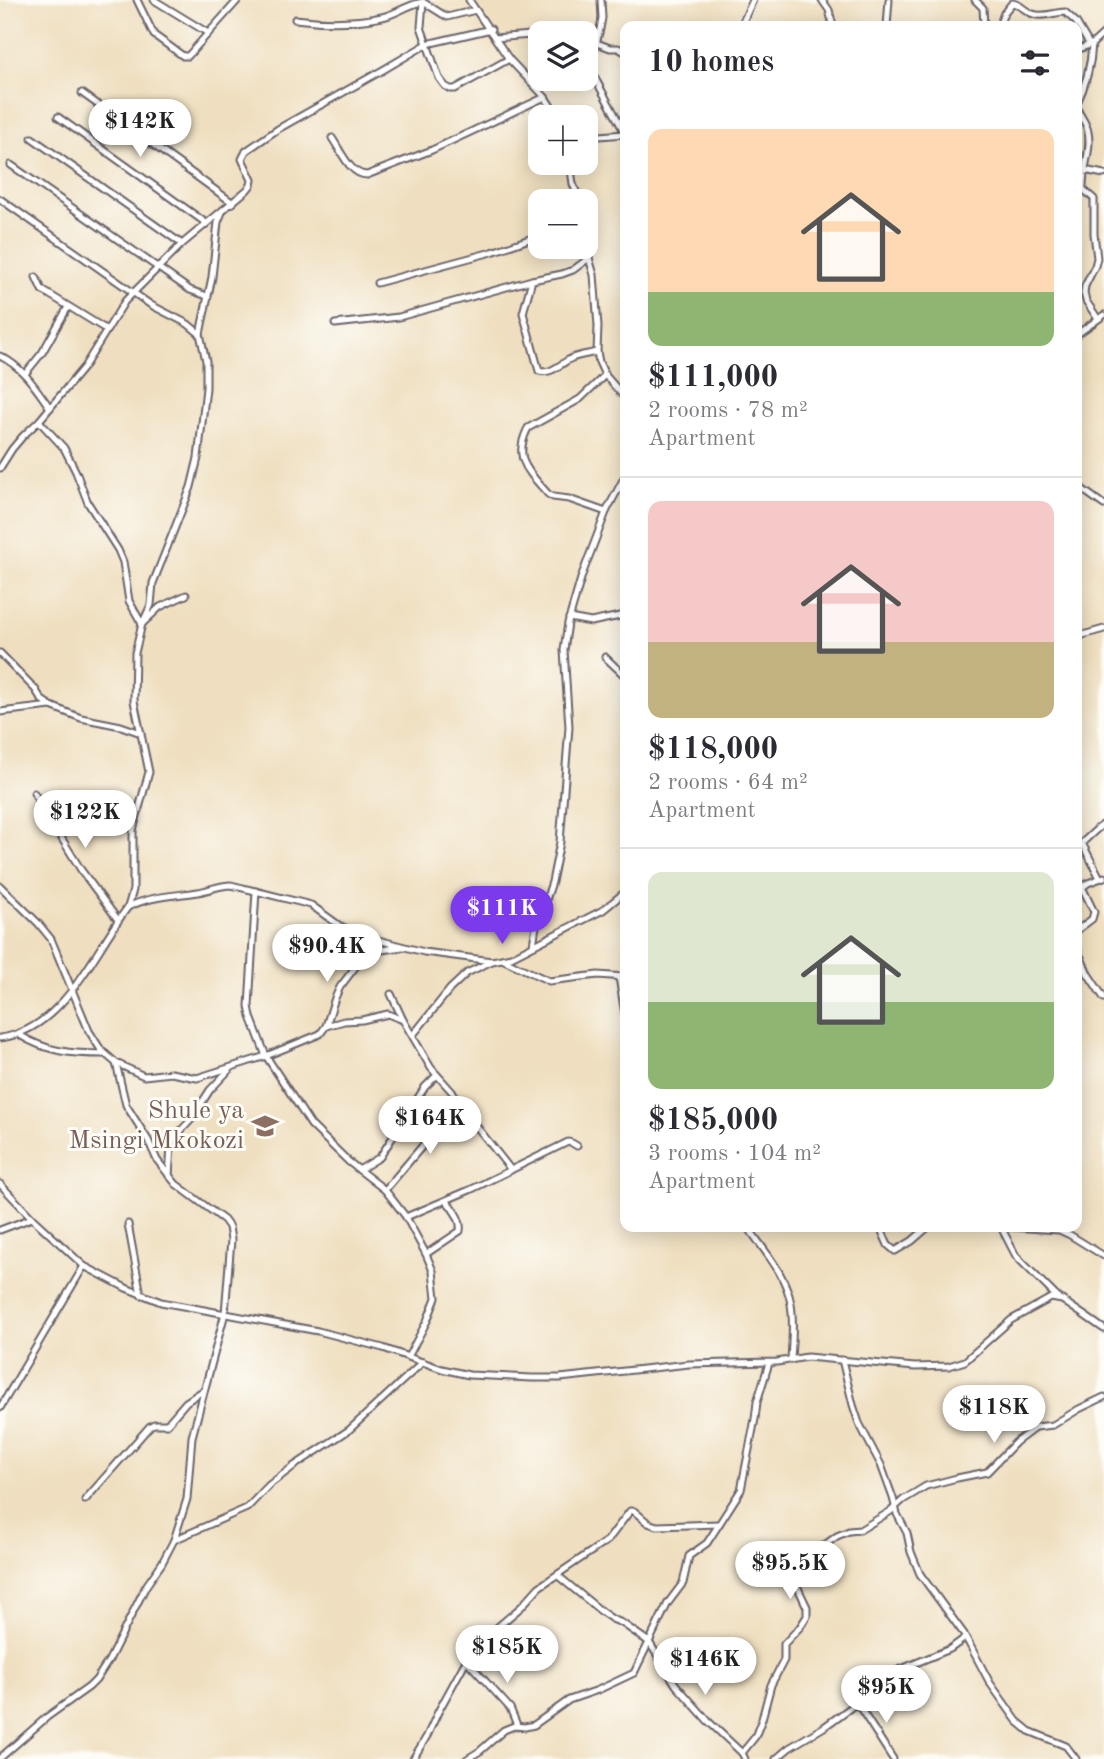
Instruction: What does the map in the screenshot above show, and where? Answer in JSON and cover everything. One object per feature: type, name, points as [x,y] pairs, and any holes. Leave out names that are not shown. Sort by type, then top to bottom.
[{"type":"street","points":[[137,0],[153,36],[183,56],[188,56],[238,0]]},
{"type":"street","points":[[154,0],[208,33]]},
{"type":"street","points":[[470,0],[509,59],[550,105]]},
{"type":"street","points":[[598,38],[602,18],[601,0]]},
{"type":"street","points":[[743,21],[753,0]]},
{"type":"street","points":[[822,0],[829,10],[832,21]]},
{"type":"street","points":[[887,21],[889,0]]},
{"type":"street","points":[[975,0],[983,8],[984,21]]},
{"type":"street","points":[[295,19],[320,23],[347,22],[383,17],[414,3],[423,2],[447,18],[475,10]]},
{"type":"street","points":[[423,2],[421,27],[439,78],[450,89],[455,89],[509,59]]},
{"type":"street","points":[[1001,21],[1012,3],[1017,3],[1033,14],[1065,12],[1075,21]]},
{"type":"street","points":[[0,468],[12,449],[84,367],[118,311],[134,292],[182,244],[251,186],[252,180],[242,159],[246,151],[278,129],[427,44],[491,29]]},
{"type":"street","points":[[1082,30],[1092,43],[1091,62],[1082,91]]},
{"type":"street","points":[[1082,47],[1104,33]]},
{"type":"street","points":[[495,38],[528,35]]},
{"type":"street","points":[[598,43],[620,49]]},
{"type":"street","points":[[1092,43],[1104,43]]},
{"type":"street","points":[[598,82],[620,124]]},
{"type":"street","points":[[82,93],[233,203]]},
{"type":"street","points":[[332,138],[355,172],[368,175],[432,150],[545,97]]},
{"type":"street","points":[[58,117],[206,223]]},
{"type":"street","points":[[1082,118],[1088,130],[1083,189],[1094,199],[1097,257],[1084,293],[1086,301],[1101,317],[1082,331]]},
{"type":"street","points":[[598,136],[620,134]]},
{"type":"street","points":[[32,138],[182,244]]},
{"type":"street","points":[[11,165],[190,290],[207,296]]},
{"type":"street","points":[[1084,170],[1104,174]]},
{"type":"street","points":[[0,199],[161,312],[188,324],[201,334]]},
{"type":"street","points":[[0,1038],[18,1034],[43,1020],[72,992],[128,907],[133,890],[133,830],[149,772],[134,701],[135,653],[142,624],[150,610],[153,583],[191,487],[198,458],[206,387],[206,361],[201,334],[212,277],[218,222],[223,210]]},
{"type":"street","points":[[377,283],[528,240]]},
{"type":"street","points":[[335,324],[399,317],[532,279],[562,274],[589,259]]},
{"type":"street","points":[[590,259],[594,275],[599,362],[605,375],[620,392]]},
{"type":"street","points":[[36,277],[41,289],[107,330]]},
{"type":"street","points":[[532,279],[523,313],[539,371],[548,372],[573,358],[597,352]]},
{"type":"street","points":[[25,373],[38,358],[68,307]]},
{"type":"street","points":[[0,356],[25,373],[50,408]]},
{"type":"street","points":[[605,375],[580,399],[528,428],[522,452],[524,465],[551,496],[569,499],[606,512]]},
{"type":"street","points":[[39,421],[64,448],[88,503],[118,550],[123,562],[129,601],[142,624]]},
{"type":"street","points":[[533,945],[561,842],[569,727],[564,650],[569,618],[606,512],[620,485]]},
{"type":"street","points":[[1082,489],[1104,505]]},
{"type":"street","points":[[142,624],[160,607],[186,595]]},
{"type":"street","points":[[569,618],[591,622],[620,616]]},
{"type":"street","points":[[1082,635],[1104,629]]},
{"type":"street","points":[[0,653],[42,700],[51,706],[81,718],[141,733]]},
{"type":"street","points":[[605,657],[620,671]]},
{"type":"street","points":[[0,712],[51,706]]},
{"type":"street","points":[[34,793],[85,877],[118,920]]},
{"type":"street","points":[[1082,926],[1092,919],[1094,912],[1082,887],[1102,878],[1083,844],[1085,838],[1104,824]]},
{"type":"street","points":[[128,907],[147,899],[231,885],[311,905],[333,922],[363,936],[434,954],[492,961]]},
{"type":"street","points":[[0,886],[51,939],[96,1045],[116,1063],[144,1076],[171,1073],[192,1078],[209,1075],[320,1034],[326,1026],[340,987],[356,966],[374,951],[406,947]]},
{"type":"street","points":[[256,891],[249,1006],[266,1056],[312,1125],[359,1170],[385,1190],[406,1217],[433,1272],[436,1298],[408,1357]]},
{"type":"street","points":[[413,1035],[460,978],[492,961],[511,957],[603,910],[620,896]]},
{"type":"street","points":[[503,959],[549,981],[598,975],[620,977]]},
{"type":"street","points":[[1082,960],[1104,998]]},
{"type":"street","points":[[391,994],[403,1020],[437,1075],[512,1170]]},
{"type":"street","points":[[326,1026],[388,1014],[403,1020]]},
{"type":"street","points":[[18,1034],[52,1050],[105,1054]]},
{"type":"street","points":[[0,1758],[47,1717],[96,1681],[146,1586],[174,1540],[187,1499],[191,1437],[225,1313],[231,1240],[229,1227],[218,1214],[195,1200],[169,1177],[157,1160],[127,1105],[116,1063]]},
{"type":"street","points":[[169,1177],[173,1139],[190,1121],[210,1090],[231,1068]]},
{"type":"street","points":[[359,1170],[380,1157],[425,1087],[437,1075]]},
{"type":"street","points":[[385,1190],[430,1137],[462,1108]]},
{"type":"street","points":[[406,1217],[447,1201],[568,1142],[577,1146]]},
{"type":"street","points":[[0,1184],[84,1266],[141,1295],[161,1302],[319,1331],[470,1375],[532,1378],[689,1364],[769,1363],[807,1357],[915,1367],[956,1365],[965,1361],[1010,1320],[1048,1298],[1058,1298]]},
{"type":"street","points":[[426,1254],[460,1231],[459,1220],[447,1201]]},
{"type":"street","points":[[0,1230],[32,1218]]},
{"type":"street","points":[[128,1224],[141,1295]]},
{"type":"street","points":[[751,1232],[783,1278],[789,1294],[792,1312],[791,1360]]},
{"type":"street","points":[[882,1232],[888,1245],[895,1251],[922,1232]]},
{"type":"street","points":[[1004,1232],[1016,1256],[1058,1298],[1104,1329]]},
{"type":"street","points":[[1065,1232],[1104,1256]]},
{"type":"street","points":[[0,1408],[84,1266]]},
{"type":"street","points":[[842,1360],[852,1405],[880,1465],[920,1574],[965,1638],[990,1683],[1017,1721],[1029,1731],[1066,1746],[1076,1759]]},
{"type":"street","points":[[174,1540],[247,1508],[269,1485],[349,1430],[423,1362]]},
{"type":"street","points":[[467,1759],[504,1730],[534,1725],[569,1700],[632,1675],[668,1603],[683,1583],[688,1558],[706,1545],[737,1498],[743,1482],[757,1402],[769,1363]]},
{"type":"street","points":[[85,1500],[151,1425],[167,1424],[186,1402],[204,1390]]},
{"type":"street","points":[[557,1575],[602,1612],[649,1642],[676,1685],[744,1756],[762,1719],[771,1685],[784,1660],[784,1644],[807,1616],[807,1607],[795,1576],[808,1557],[837,1536],[860,1530],[911,1494],[932,1484],[987,1472],[1016,1442],[1036,1427],[1053,1425],[1104,1396]]},
{"type":"street","points":[[412,1759],[427,1736],[471,1650],[521,1607],[539,1587],[608,1540],[628,1512],[632,1510],[648,1523],[657,1526],[719,1524]]},
{"type":"street","points":[[776,1759],[857,1703],[894,1672],[950,1649],[965,1638]]},
{"type":"street","points":[[466,1660],[510,1708],[517,1726]]},
{"type":"street","points":[[857,1703],[893,1759]]},
{"type":"place","name":"Shule ya Msingi Mkokozi","points":[[265,1126]]}]
